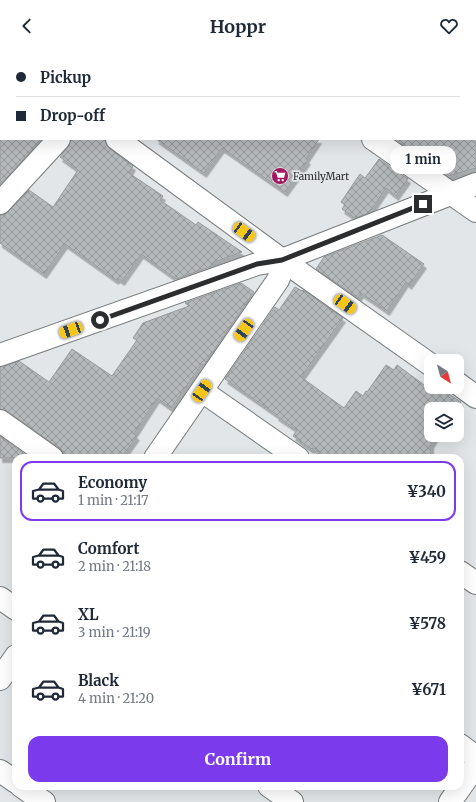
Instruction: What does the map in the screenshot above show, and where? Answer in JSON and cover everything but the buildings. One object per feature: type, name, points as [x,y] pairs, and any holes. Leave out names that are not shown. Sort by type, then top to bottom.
[{"type":"street","points":[[0,203],[58,140]]},
{"type":"street","points":[[118,140],[282,260],[424,360]]},
{"type":"street","points":[[374,140],[476,211]]},
{"type":"street","points":[[0,355],[257,264],[282,260],[476,184]]},
{"type":"street","points":[[158,454],[278,280],[282,270],[282,260]]},
{"type":"street","points":[[464,389],[476,397]]},
{"type":"street","points":[[202,391],[292,454]]},
{"type":"street","points":[[0,421],[46,454]]},
{"type":"street","points":[[464,575],[476,583]]},
{"type":"street","points":[[0,598],[12,606]]},
{"type":"street","points":[[0,679],[12,662]]},
{"type":"street","points":[[464,748],[476,756]]},
{"type":"street","points":[[464,782],[476,765]]},
{"type":"street","points":[[0,771],[12,779]]},
{"type":"street","points":[[27,790],[44,802]]},
{"type":"street","points":[[275,790],[292,802]]},
{"type":"street","points":[[450,802],[458,790]]},
{"type":"place","name":"FamilyMart","points":[[280,176]]},
{"type":"route","points":[[100,320],[257,264],[282,260],[423,204]]}]
